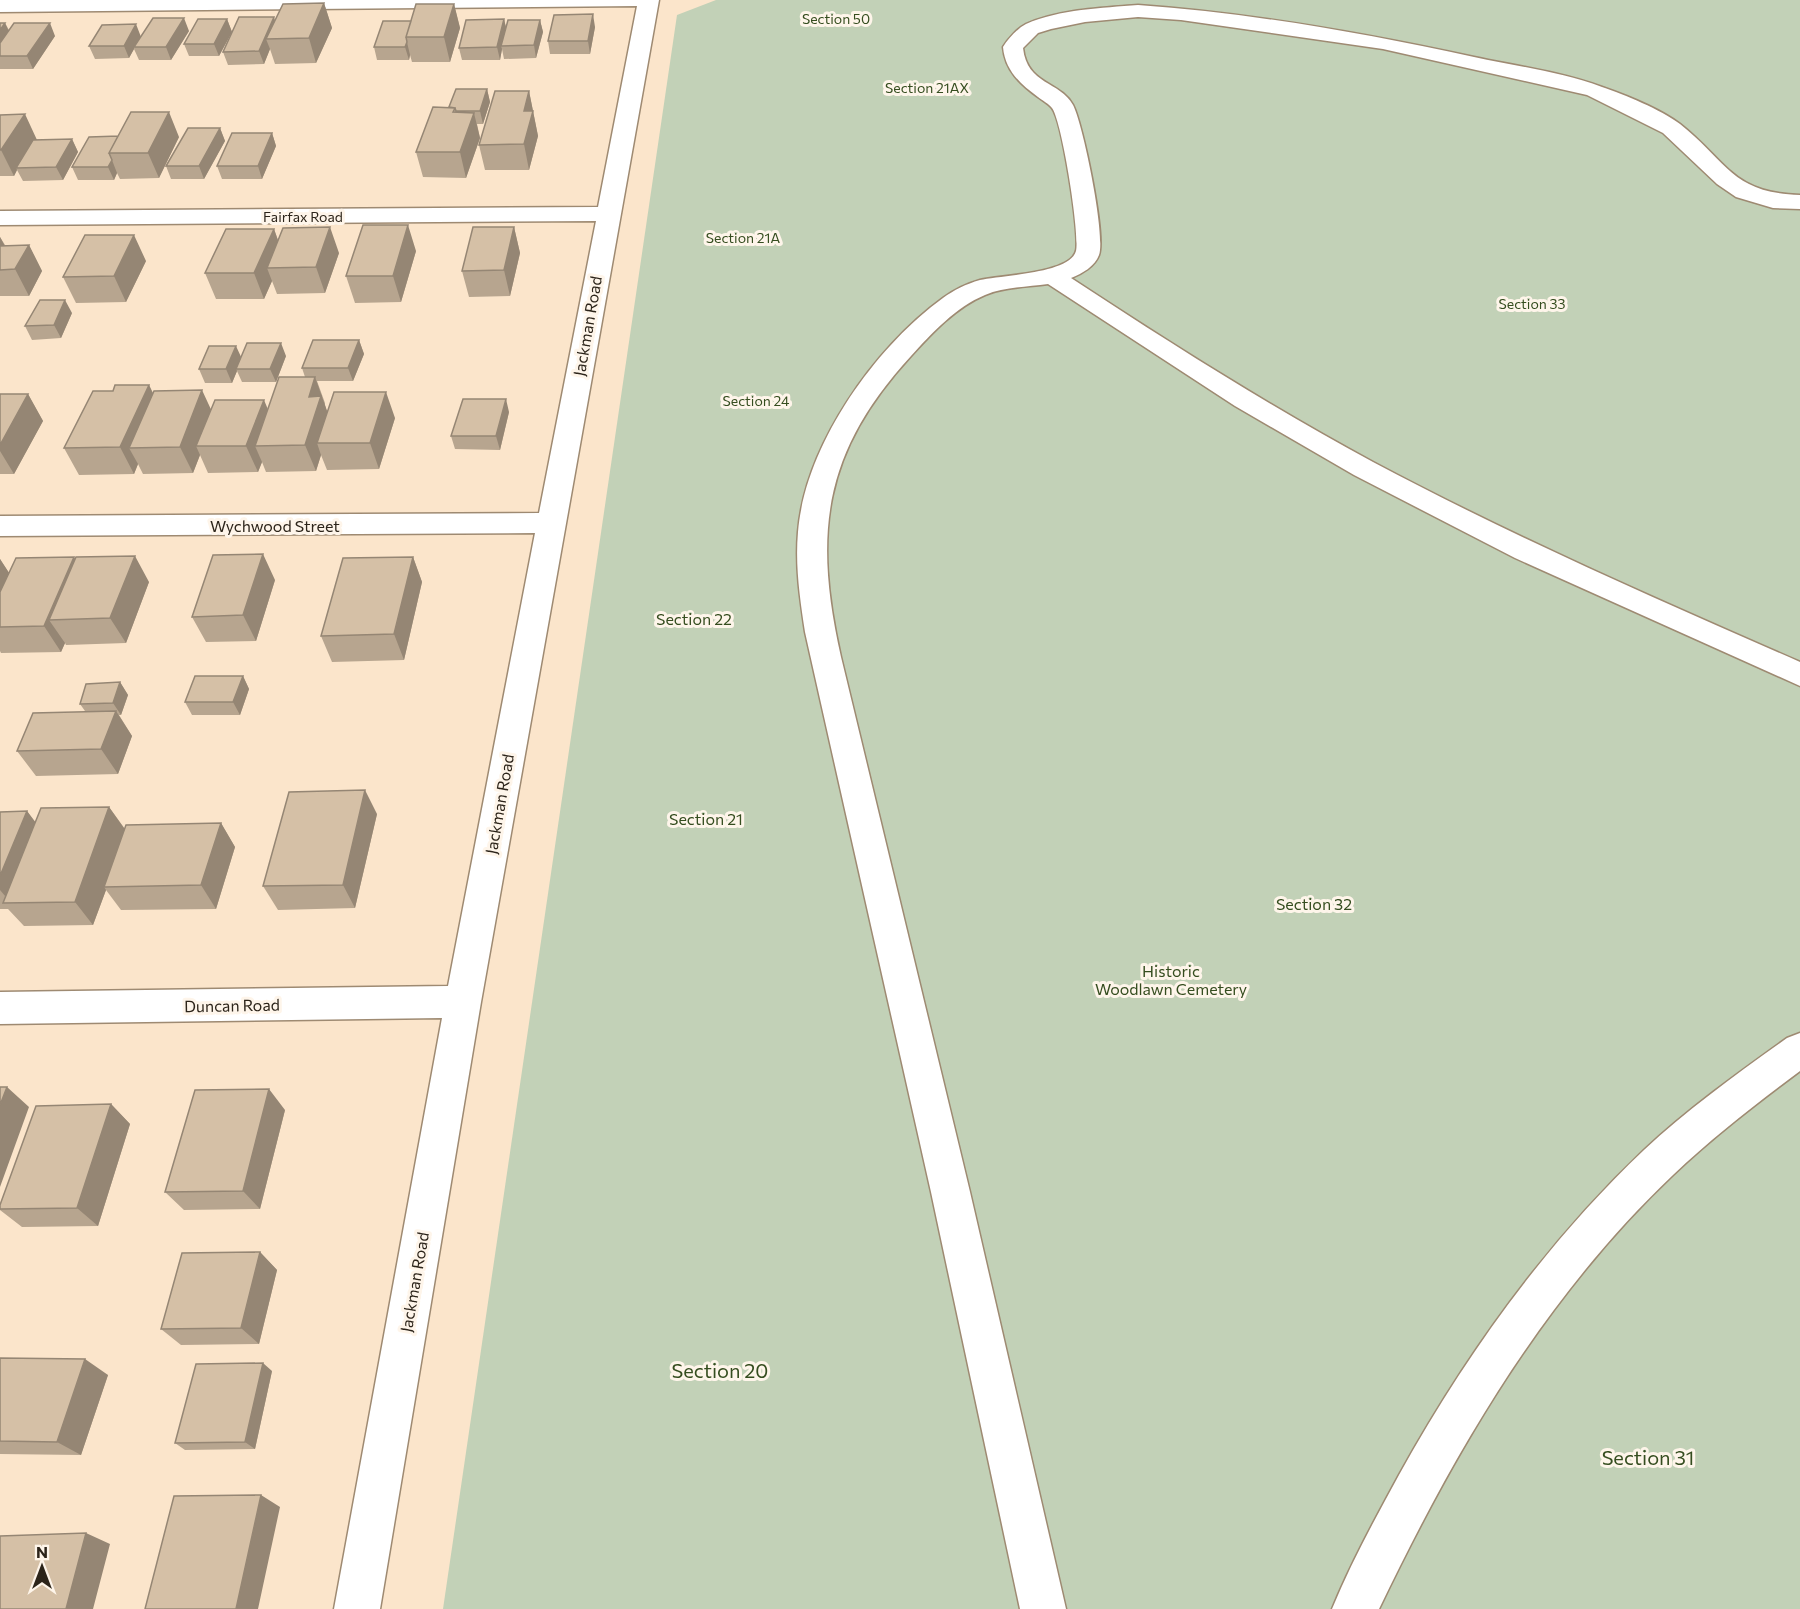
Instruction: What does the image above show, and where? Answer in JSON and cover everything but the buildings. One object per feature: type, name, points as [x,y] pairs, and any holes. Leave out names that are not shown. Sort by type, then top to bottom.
[{"type":"street","points":[[0,6],[648,0]]},
{"type":"street","name":"Jackman Road","points":[[357,1609],[463,1002],[648,0]]},
{"type":"street","points":[[1043,1609],[938,1137],[884,915],[828,663],[815,596],[812,561],[812,531],[818,495],[831,457],[847,424],[869,388],[884,370],[933,319],[962,296],[982,286],[1051,275],[1078,265],[1088,253],[1088,229],[1063,106],[1016,66],[1013,47],[1031,29],[1064,19],[1138,11],[1181,14],[1383,43],[1562,82],[1602,94],[1656,119],[1686,140],[1725,180],[1744,192],[1773,201],[1800,202]]},
{"type":"street","name":"Fairfax Road","points":[[0,218],[607,214]]},
{"type":"street","points":[[1051,275],[1196,370],[1364,469],[1542,560],[1800,675]]},
{"type":"street","name":"Wychwood Street","points":[[0,526],[551,523]]},
{"type":"street","name":"Duncan Road","points":[[0,1008],[463,1002]]},
{"type":"street","points":[[1355,1609],[1412,1492],[1452,1423],[1541,1292],[1583,1241],[1648,1173],[1754,1080],[1800,1050]]},
{"type":"green space","name":"Historic Woodlawn Cemetery","points":[[716,0],[1800,0],[1800,1609],[443,1609],[677,15]]},
{"type":"park label","name":"Section 50","points":[[836,18]]},
{"type":"park label","name":"Section 21AX","points":[[927,87]]},
{"type":"park label","name":"Section 21A","points":[[743,237]]},
{"type":"park label","name":"Section 33","points":[[1532,303]]},
{"type":"park label","name":"Section 24","points":[[756,400]]},
{"type":"park label","name":"Section 22","points":[[694,618]]},
{"type":"park label","name":"Section 21","points":[[706,818]]},
{"type":"park label","name":"Section 32","points":[[1314,903]]},
{"type":"park label","name":"Section 20","points":[[720,1370]]},
{"type":"park label","name":"Section 31","points":[[1648,1457]]}]
